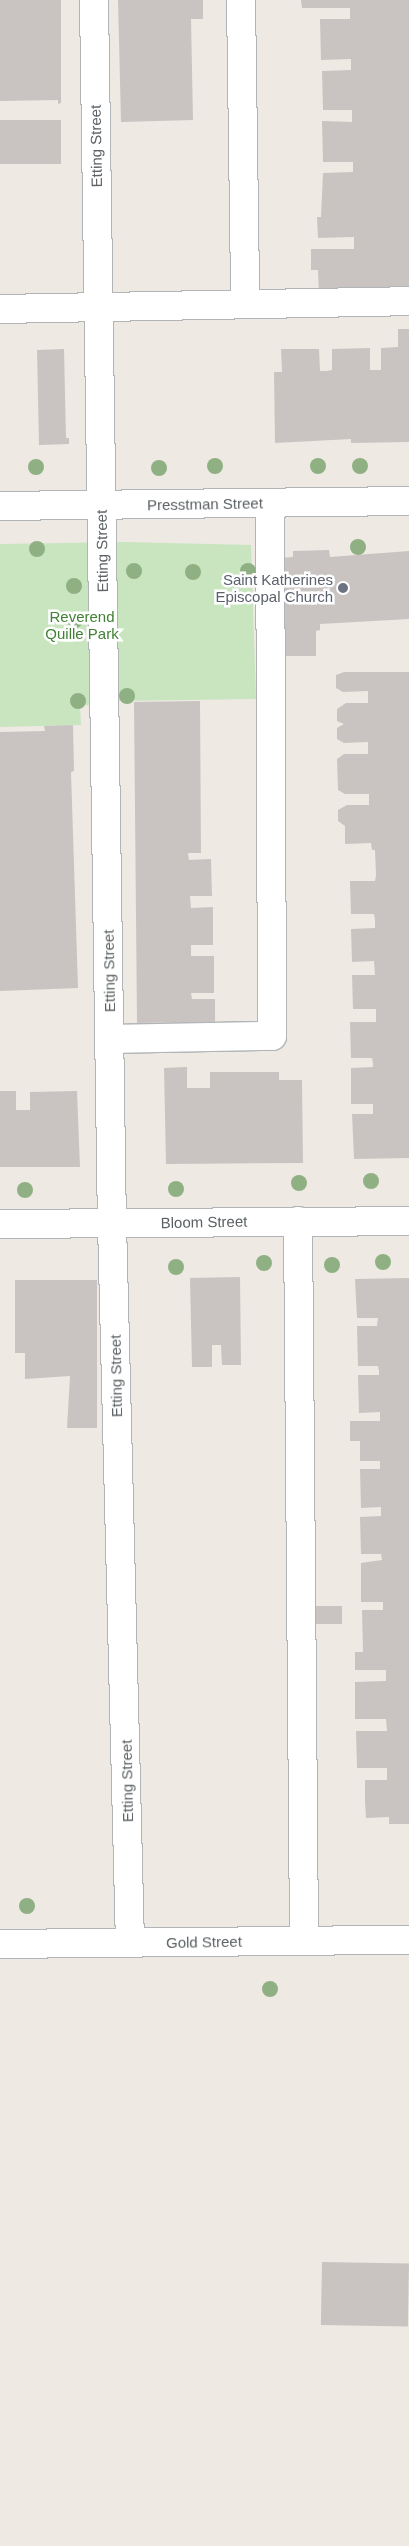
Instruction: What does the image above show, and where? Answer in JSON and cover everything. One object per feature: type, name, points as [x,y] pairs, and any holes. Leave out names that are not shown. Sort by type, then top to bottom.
[{"type":"street","name":"Etting Street","points":[[94,0],[112,1223],[130,1942]]},
{"type":"street","points":[[240,0],[245,304]]},
{"type":"street","points":[[0,309],[409,301]]},
{"type":"street","name":"Presstman Street","points":[[0,506],[409,501]]},
{"type":"street","points":[[110,1039],[272,1036],[270,503]]},
{"type":"street","name":"Bloom Street","points":[[0,1224],[409,1221]]},
{"type":"street","points":[[298,1222],[304,1940]]},
{"type":"street","name":"Gold Street","points":[[0,1944],[409,1940]]},
{"type":"green space","name":"Reverend Quille Park","points":[[125,542],[251,545],[256,699],[117,701],[80,706],[81,725],[0,727],[0,544]]},
{"type":"building","points":[[0,0],[61,0],[61,103],[58,104],[58,100],[0,101]]},
{"type":"building","points":[[118,0],[203,0],[203,19],[191,19],[193,120],[121,122]]},
{"type":"building","points":[[301,0],[409,0],[409,295],[319,296],[318,270],[311,270],[311,249],[354,249],[354,237],[318,238],[317,217],[321,217],[323,173],[353,172],[353,162],[323,162],[322,121],[352,122],[352,110],[323,110],[322,71],[351,70],[351,59],[321,60],[320,19],[350,19],[350,8],[302,8]]},
{"type":"building","points":[[0,120],[61,120],[61,164],[0,164]]},
{"type":"building","points":[[398,329],[409,329],[409,442],[351,443],[351,439],[275,443],[274,372],[282,372],[281,349],[319,349],[320,371],[326,371],[332,370],[332,349],[370,348],[370,370],[381,370],[381,348],[398,347]]},
{"type":"building","points":[[64,349],[66,438],[69,438],[69,444],[39,445],[37,350]]},
{"type":"building","name":"Saint Katherines Episcopal Church","points":[[329,550],[330,557],[409,551],[409,619],[320,624],[320,630],[316,631],[316,656],[282,656],[277,558],[293,557],[293,551]]},
{"type":"building","points":[[344,672],[409,672],[409,1158],[354,1159],[352,1114],[373,1114],[373,1104],[351,1104],[351,1068],[373,1067],[373,1064],[372,1058],[351,1058],[350,1022],[376,1022],[376,1009],[353,1009],[352,975],[375,975],[374,961],[352,962],[351,929],[375,928],[375,920],[374,914],[351,914],[350,881],[375,881],[376,875],[375,850],[372,850],[371,843],[345,844],[345,826],[338,821],[338,810],[347,805],[369,805],[369,794],[345,794],[338,790],[337,759],[344,754],[368,754],[368,742],[344,743],[337,739],[337,728],[344,724],[337,721],[337,709],[346,703],[368,703],[368,691],[343,692],[336,688],[336,675]]},
{"type":"building","points":[[200,701],[201,853],[188,853],[189,860],[211,859],[212,896],[190,896],[191,908],[213,907],[213,945],[191,945],[191,956],[214,956],[214,993],[191,993],[192,999],[215,999],[215,1022],[137,1023],[134,702]]},
{"type":"building","points":[[73,725],[74,771],[71,772],[78,988],[0,991],[0,732],[45,731],[44,726]]},
{"type":"building","points":[[187,1067],[187,1088],[210,1088],[210,1072],[279,1072],[279,1080],[302,1080],[303,1163],[166,1164],[164,1068]]},
{"type":"building","points":[[0,1091],[16,1091],[16,1110],[30,1110],[30,1092],[77,1091],[80,1167],[0,1167]]},
{"type":"building","points":[[240,1277],[241,1365],[222,1365],[221,1345],[212,1345],[212,1367],[192,1367],[190,1278]]},
{"type":"building","points":[[409,1278],[409,1824],[389,1824],[389,1817],[366,1818],[365,1801],[365,1780],[387,1780],[387,1768],[357,1768],[356,1731],[387,1731],[386,1719],[355,1719],[355,1682],[386,1681],[386,1670],[355,1670],[355,1652],[363,1652],[362,1610],[383,1610],[383,1602],[361,1602],[361,1563],[382,1560],[381,1554],[361,1554],[360,1517],[381,1516],[381,1507],[361,1508],[360,1469],[380,1469],[380,1461],[360,1461],[360,1441],[350,1441],[350,1421],[380,1421],[380,1412],[359,1413],[358,1375],[379,1375],[379,1371],[378,1366],[358,1366],[357,1326],[377,1326],[378,1318],[357,1318],[355,1279]]},
{"type":"building","points":[[15,1280],[97,1280],[97,1428],[67,1428],[70,1376],[25,1379],[25,1353],[15,1353]]},
{"type":"building","points":[[315,1606],[342,1606],[342,1624],[315,1624]]},
{"type":"building","points":[[322,2262],[409,2264],[408,2327],[321,2325]]},
{"type":"place","name":"Saint Katherines Episcopal Church","points":[[343,588]]}]
